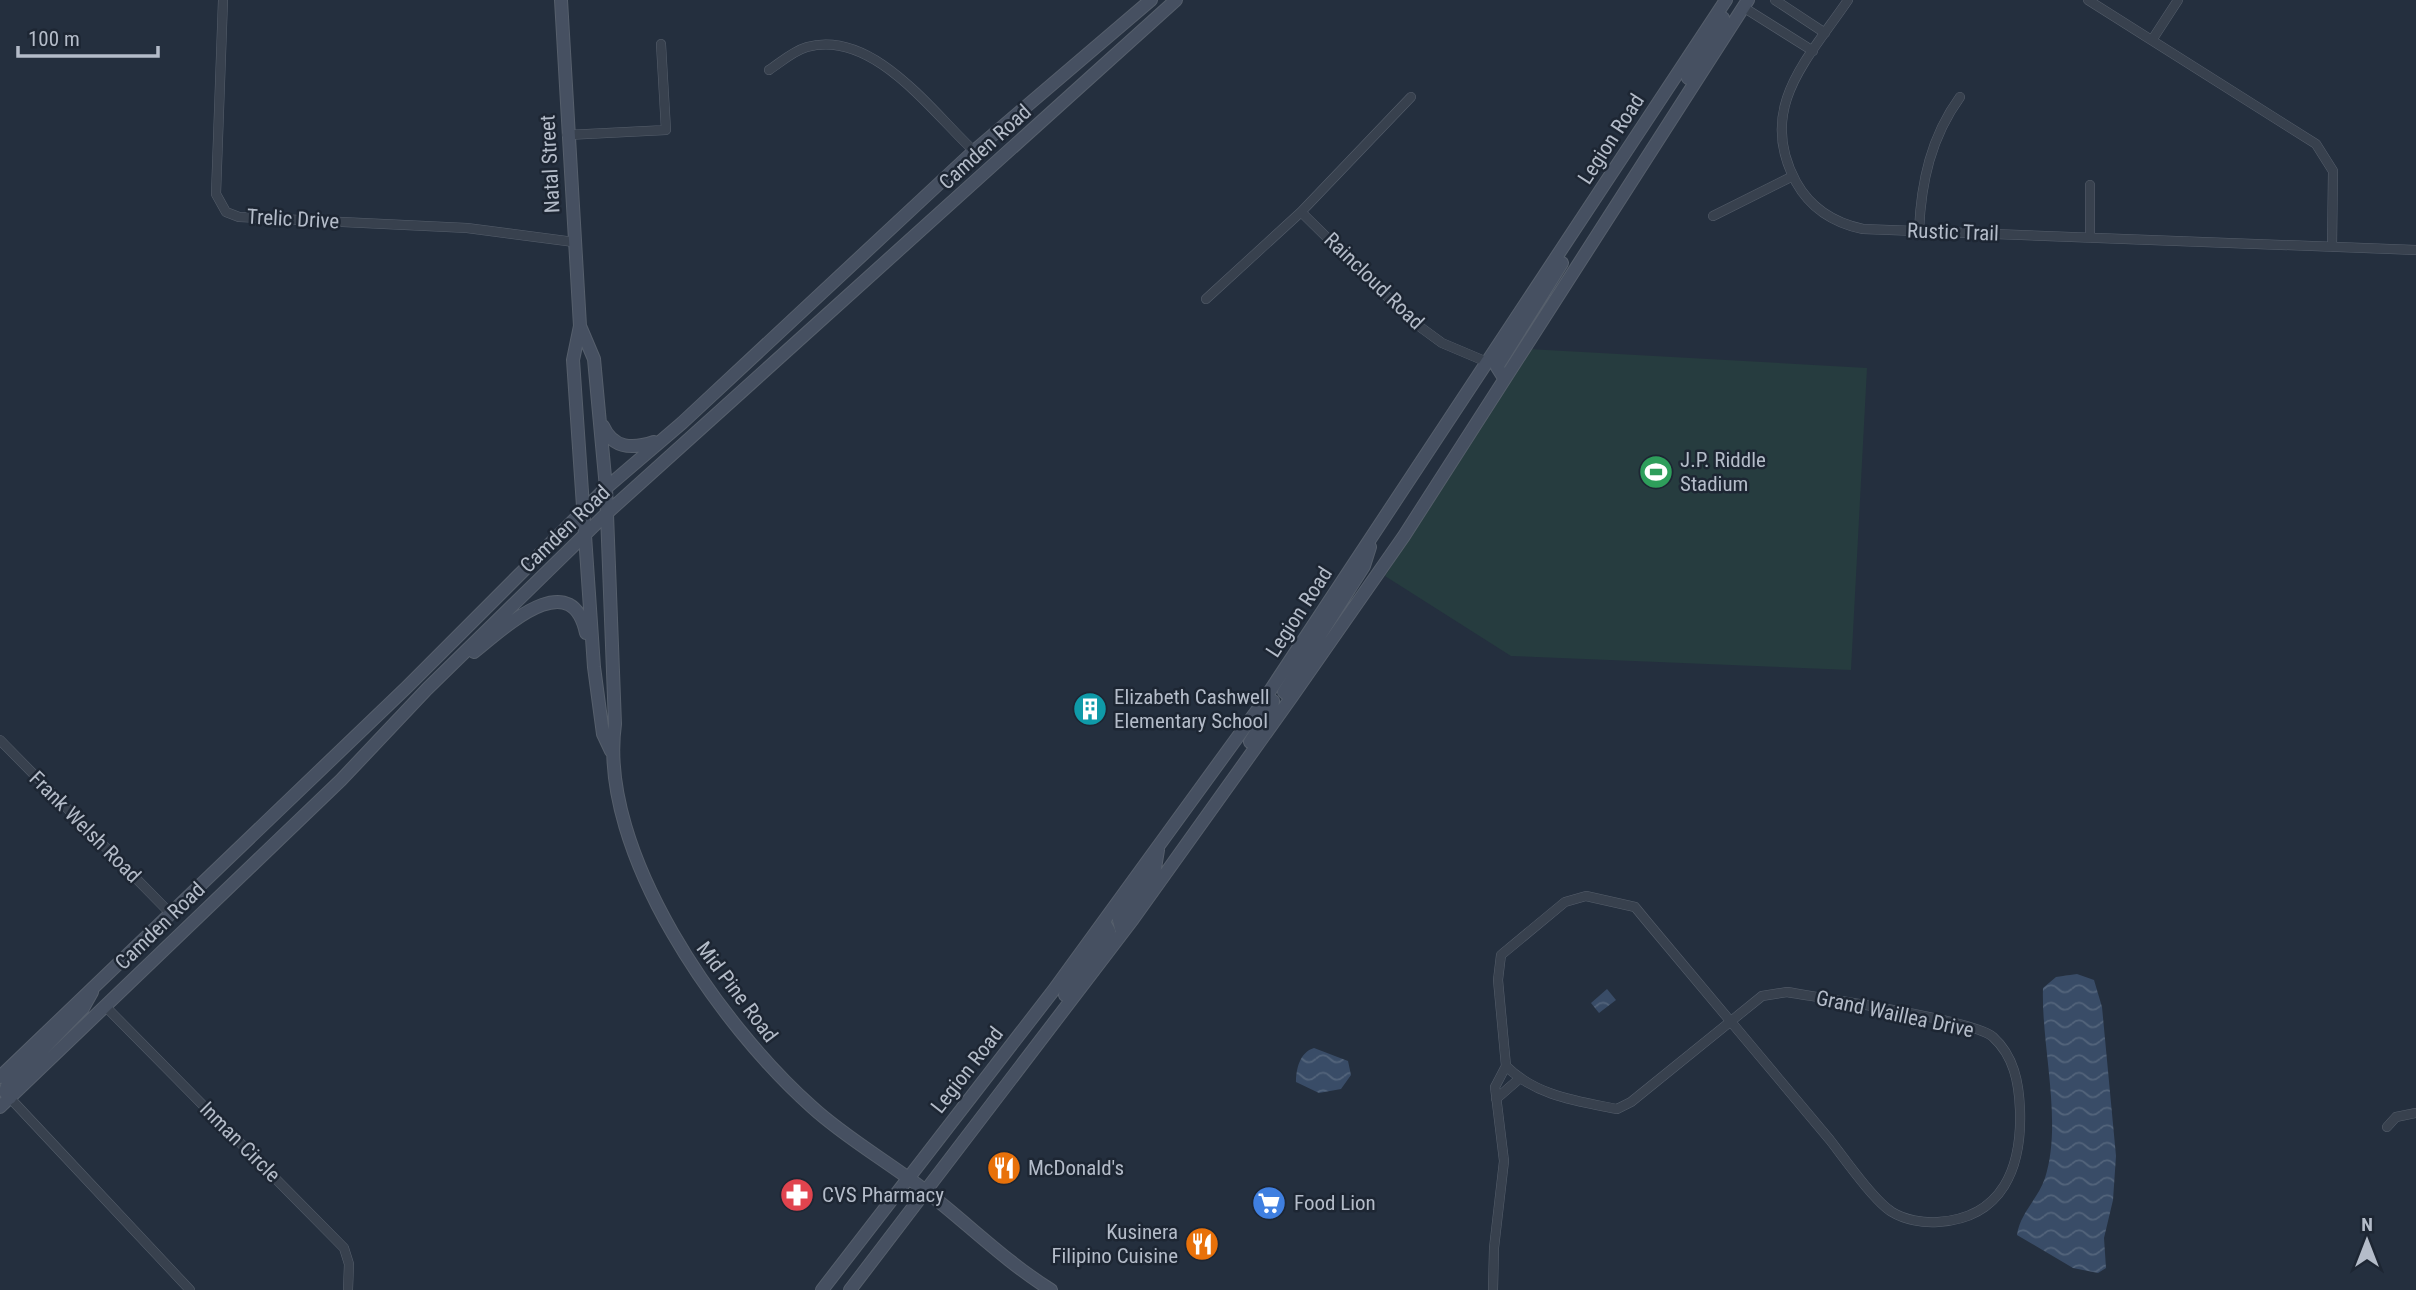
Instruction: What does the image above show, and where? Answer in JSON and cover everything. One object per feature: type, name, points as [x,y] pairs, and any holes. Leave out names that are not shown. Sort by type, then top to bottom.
[{"type":"main road","name":"Natal Street","points":[[561,0],[580,326],[573,360],[586,534]]},
{"type":"main road","name":"Camden Road","points":[[0,1077],[407,687],[606,488],[974,151],[1151,0]]},
{"type":"main road","name":"Camden Road","points":[[5,1102],[341,780],[427,689],[607,513],[1176,0]]},
{"type":"main road","points":[[1640,167],[1642,151],[1726,13],[1725,2]]},
{"type":"main road","name":"Legion Road","points":[[822,1290],[1104,922],[1266,696],[1725,2]]},
{"type":"main road","name":"Legion Road","points":[[850,1290],[1038,1045],[1192,837],[1404,537],[1743,2]]},
{"type":"main road","points":[[1504,378],[1497,367],[1569,251],[1573,231]]},
{"type":"main road","name":"Natal Street","points":[[580,326],[594,359],[607,513]]},
{"type":"main road","points":[[599,417],[607,436],[616,443],[631,448],[661,440]]},
{"type":"main road","name":"Mid Pine Road","points":[[607,513],[615,724],[611,751]]},
{"type":"main road","points":[[1291,698],[1284,692],[1364,566],[1376,530]]},
{"type":"main road","name":"Mid Pine Road","points":[[586,534],[594,667],[603,733],[611,751],[619,797],[639,862],[668,926],[706,988],[758,1053],[804,1100],[837,1128],[926,1191],[1044,1288]]},
{"type":"main road","points":[[427,689],[542,603],[568,604],[579,611],[594,667]]},
{"type":"main road","points":[[1192,837],[1200,813],[1272,708],[1273,701],[1266,696]]},
{"type":"main road","points":[[1122,932],[1119,920],[1155,868],[1158,846]]},
{"type":"main road","points":[[1038,1045],[1056,1008],[1109,931],[1104,922]]},
{"type":"main road","points":[[5,1102],[7,1086],[83,1008],[97,983]]},
{"type":"street","name":"Trelic Drive","points":[[223,0],[216,194],[226,212],[239,217],[467,228],[574,242]]},
{"type":"street","points":[[1775,0],[1825,33]]},
{"type":"street","name":"Rustic Trail","points":[[1848,0],[1791,86],[1781,117],[1782,146],[1793,176],[1820,212],[1847,226],[1863,229],[2416,250]]},
{"type":"street","points":[[2088,0],[2323,152],[2334,181],[2332,247]]},
{"type":"street","points":[[2152,40],[2178,0]]},
{"type":"street","points":[[1743,2],[1813,51]]},
{"type":"street","points":[[568,135],[666,130],[661,44]]},
{"type":"street","points":[[769,69],[806,48],[845,45],[867,55],[902,80],[974,151]]},
{"type":"street","points":[[1206,299],[1301,212],[1411,97]]},
{"type":"street","points":[[1919,231],[1922,189],[1931,151],[1940,128],[1960,97]]},
{"type":"street","points":[[1713,216],[1793,176]]},
{"type":"street","points":[[2090,185],[2090,237]]},
{"type":"street","name":"Raincloud Road","points":[[1301,212],[1412,321],[1442,343],[1487,362]]},
{"type":"street","name":"Frank Welsh Road","points":[[0,740],[170,913]]},
{"type":"street","name":"Grand Waillea Drive","points":[[1506,1066],[1498,980],[1501,955],[1565,902],[1586,896],[1635,907],[1731,1022],[1891,1212],[1923,1223],[1973,1215],[1996,1197],[2014,1171],[2021,1139],[2014,1066],[1992,1036],[1952,1022],[1787,992],[1762,996],[1731,1022],[1617,1109],[1555,1096],[1519,1079]]},
{"type":"street","name":"Inman Circle","points":[[105,1006],[344,1248],[349,1264],[348,1290]]},
{"type":"street","points":[[1493,1290],[1494,1248],[1504,1161],[1496,1099],[1498,1077],[1506,1066],[1519,1079],[1496,1099]]},
{"type":"street","points":[[1498,1077],[1508,1090]]},
{"type":"street","points":[[5,1102],[190,1290]]},
{"type":"street","points":[[2387,1127],[2396,1117],[2416,1114]]},
{"type":"green space","name":"J.P. Riddle Stadium","points":[[1528,349],[1867,368],[1851,670],[1511,656],[1385,576]]},
{"type":"water","points":[[2077,974],[2094,980],[2102,1007],[2116,1156],[2113,1200],[2104,1238],[2106,1268],[2098,1273],[2073,1268],[2017,1235],[2022,1220],[2042,1186],[2050,1156],[2052,1109],[2043,988],[2056,977]]},
{"type":"water","points":[[1607,989],[1616,1000],[1599,1013],[1591,1003]]},
{"type":"water","points":[[1314,1048],[1348,1061],[1351,1075],[1341,1089],[1319,1093],[1296,1082],[1300,1062],[1305,1053]]},
{"type":"place","name":"J.P. Riddle Stadium","points":[[1656,472]]},
{"type":"place","name":"Elizabeth Cashwell Elementary School","points":[[1090,709]]},
{"type":"place","name":"McDonald's","points":[[1004,1168]]},
{"type":"place","name":"CVS Pharmacy","points":[[797,1195]]},
{"type":"place","name":"Food Lion","points":[[1269,1203]]},
{"type":"place","name":"Kusinera Filipino Cuisine","points":[[1202,1244]]}]
